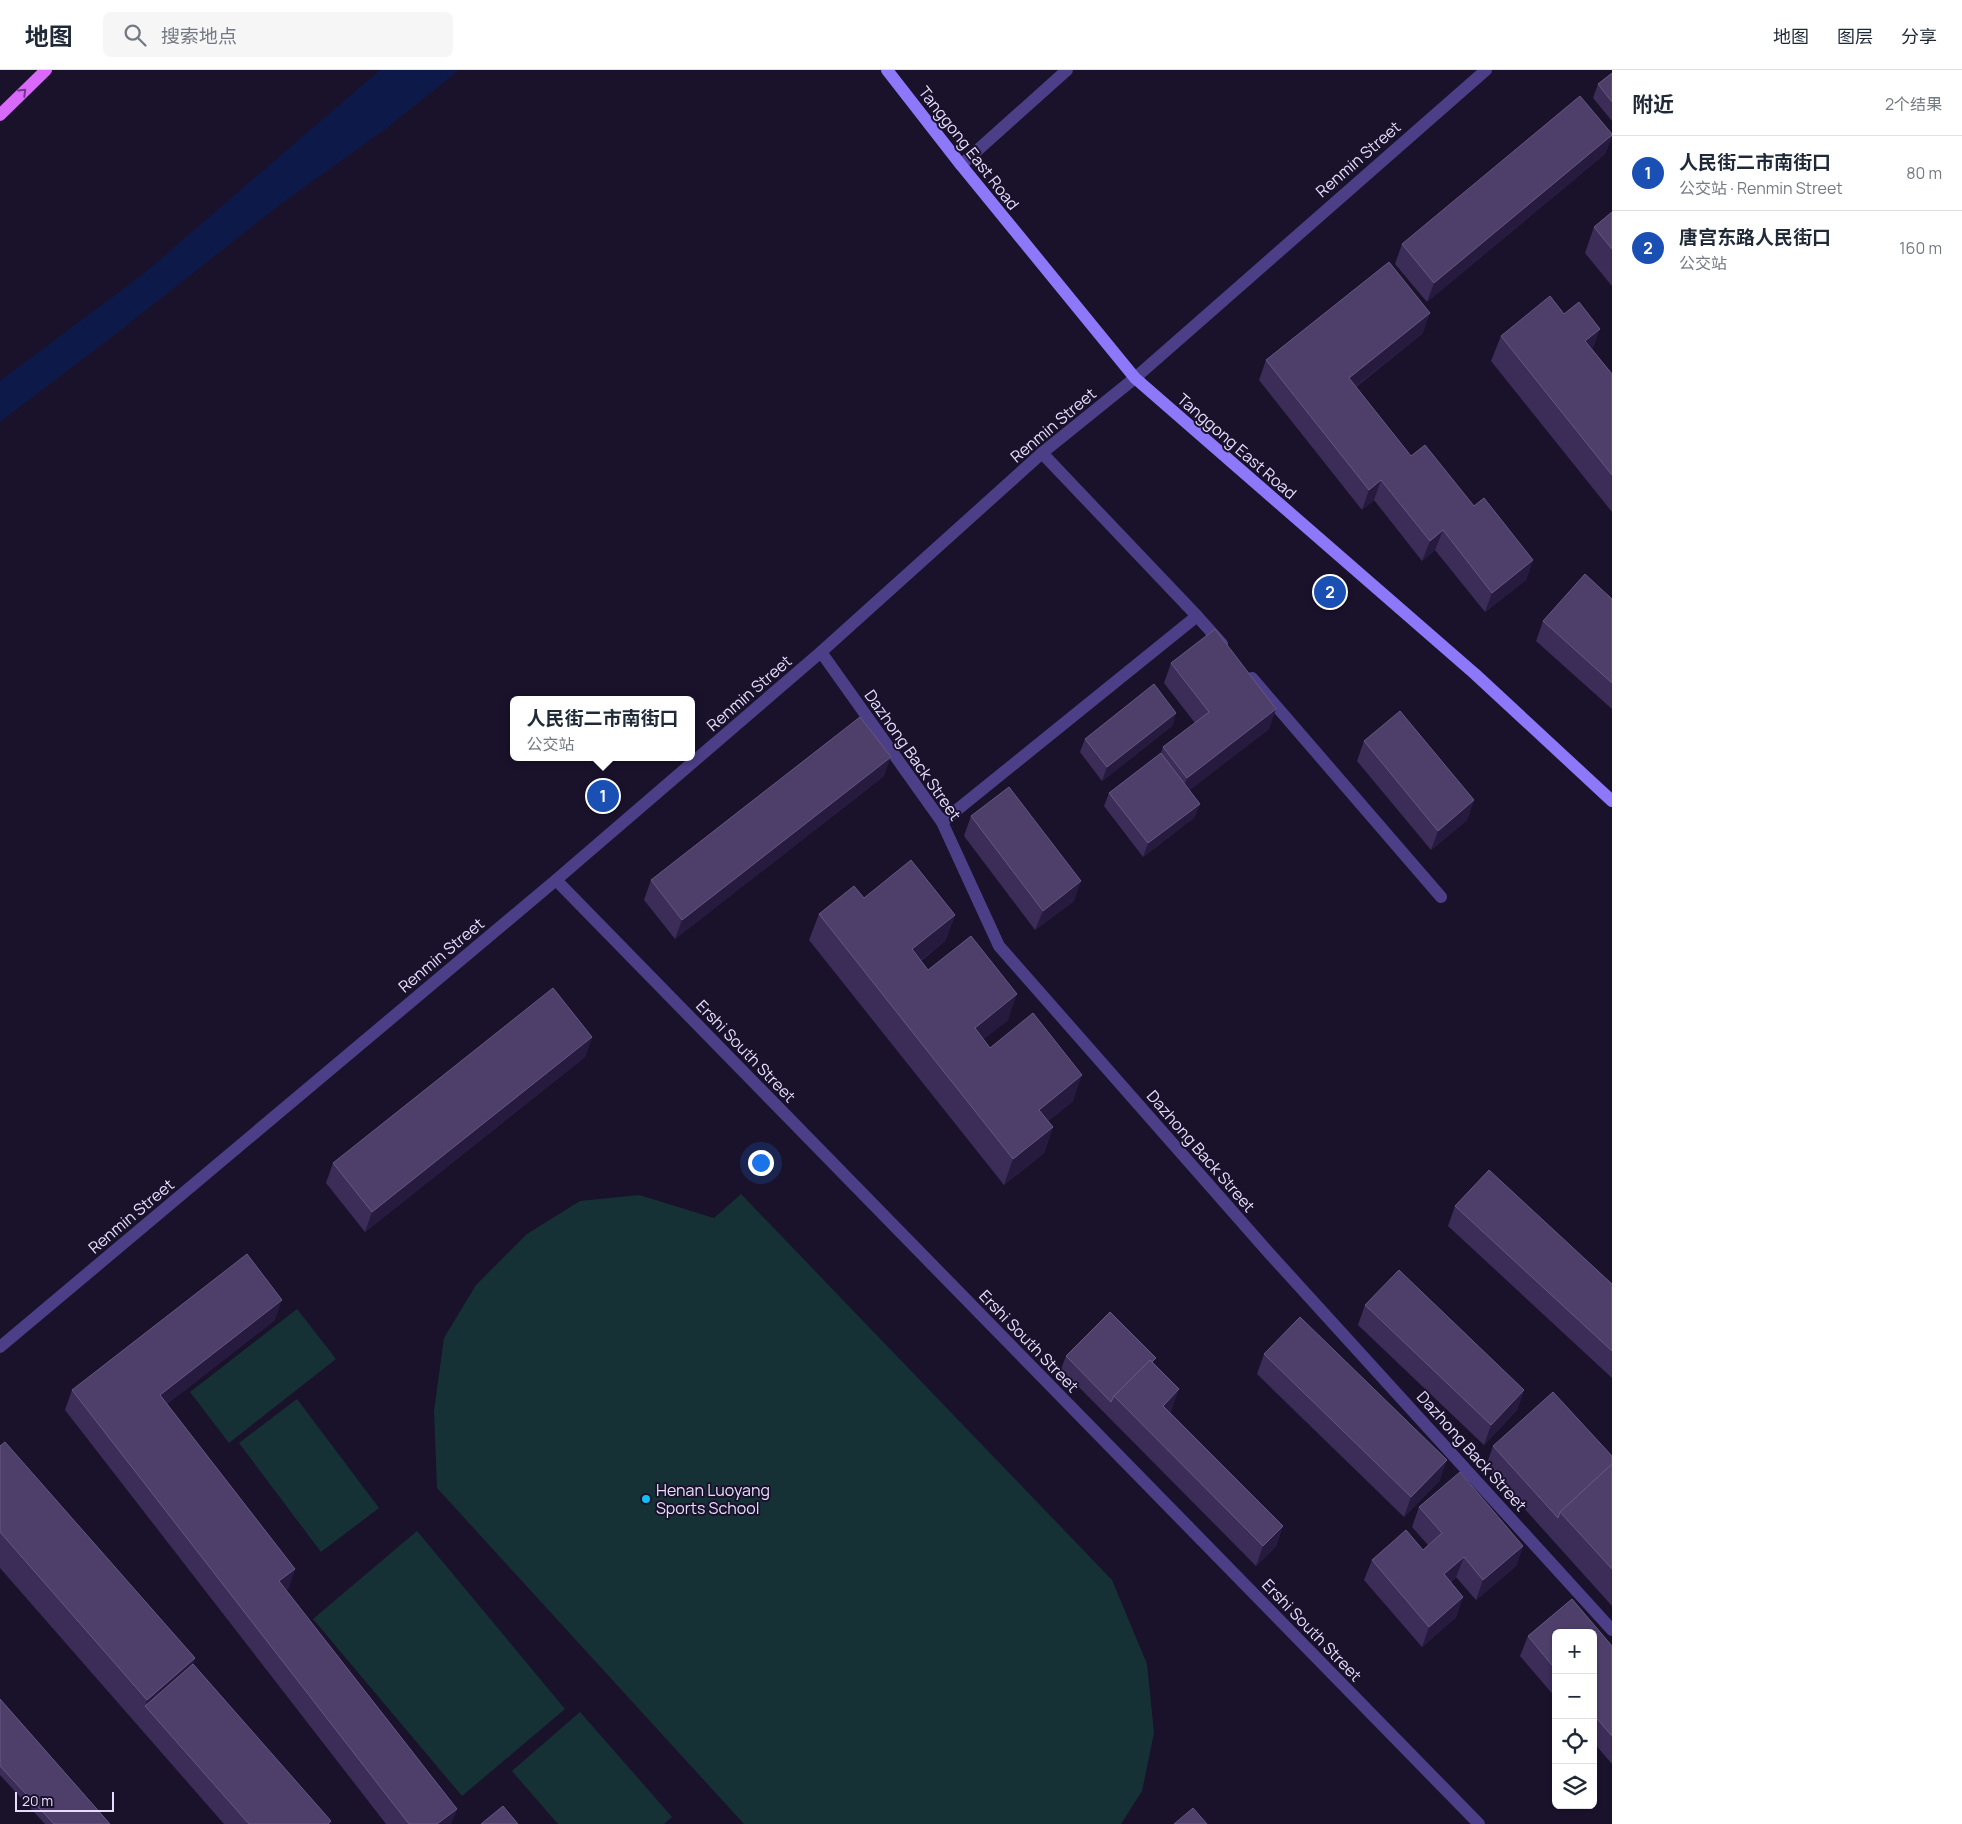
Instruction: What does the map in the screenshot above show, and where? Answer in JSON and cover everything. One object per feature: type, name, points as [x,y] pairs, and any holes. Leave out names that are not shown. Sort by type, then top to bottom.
[{"type":"main road","points":[[0,115],[46,70]]},
{"type":"street","name":"Tanggong East Road","points":[[887,70],[961,166],[1134,378],[1475,674],[1612,801]]},
{"type":"street","points":[[961,166],[1067,70]]},
{"type":"street","name":"Renmin Street","points":[[695,760],[821,652],[1042,453],[1134,378],[1486,70]]},
{"type":"street","points":[[1042,453],[1230,653]]},
{"type":"street","points":[[942,822],[1197,616]]},
{"type":"street","name":"Dazhong Back Street","points":[[821,652],[942,822],[1000,946],[1269,1253],[1612,1630]]},
{"type":"street","points":[[1242,667],[1441,897]]},
{"type":"street","name":"Renmin Street","points":[[0,1347],[556,880],[694,761]]},
{"type":"street","name":"Ershi South Street","points":[[556,880],[1479,1824]]},
{"type":"green space","points":[[741,1194],[1112,1580],[1147,1664],[1154,1733],[1142,1791],[1121,1824],[744,1824],[437,1488],[434,1411],[444,1338],[476,1285],[527,1234],[580,1201],[639,1195],[714,1218]]},
{"type":"green space","points":[[297,1309],[336,1359],[229,1443],[190,1392]]},
{"type":"green space","points":[[297,1399],[379,1508],[321,1552],[239,1443]]},
{"type":"green space","points":[[417,1531],[565,1709],[462,1796],[313,1619]]},
{"type":"green space","points":[[580,1712],[672,1817],[664,1824],[558,1824],[512,1771]]},
{"type":"water","points":[[380,70],[459,70],[387,128],[282,203],[0,422],[0,381],[142,275]]},
{"type":"building","points":[[1612,73],[1612,102],[1598,84]]},
{"type":"building","points":[[1580,96],[1612,135],[1434,283],[1402,244]]},
{"type":"building","points":[[1612,212],[1612,249],[1594,227]]},
{"type":"building","points":[[1389,262],[1430,313],[1349,378],[1411,456],[1425,445],[1474,506],[1484,498],[1533,560],[1492,593],[1443,530],[1430,541],[1381,480],[1369,490],[1266,360]]},
{"type":"building","points":[[1550,296],[1564,314],[1579,302],[1600,329],[1585,341],[1612,374],[1612,475],[1501,336]]},
{"type":"building","points":[[1585,574],[1612,599],[1612,683],[1543,621]]},
{"type":"building","points":[[1215,629],[1276,709],[1187,778],[1163,747],[1209,712],[1171,663]]},
{"type":"building","points":[[1154,684],[1176,713],[1107,767],[1085,739]]},
{"type":"building","points":[[1400,711],[1474,800],[1438,831],[1364,741]]},
{"type":"building","points":[[860,717],[891,757],[682,920],[651,880]]},
{"type":"building","points":[[1161,753],[1200,804],[1148,843],[1109,793]]},
{"type":"building","points":[[1009,787],[1081,881],[1043,911],[971,816]]},
{"type":"building","points":[[911,860],[955,915],[912,949],[928,970],[971,936],[1017,994],[975,1028],[990,1048],[1033,1013],[1082,1075],[1039,1110],[1053,1127],[1013,1159],[819,914],[854,886],[864,898]]},
{"type":"building","points":[[553,988],[592,1037],[372,1212],[333,1163]]},
{"type":"building","points":[[1489,1170],[1612,1284],[1612,1351],[1455,1206]]},
{"type":"building","points":[[247,1254],[282,1300],[160,1395],[295,1569],[279,1581],[457,1809],[437,1824],[409,1824],[72,1390]]},
{"type":"building","points":[[1399,1270],[1524,1390],[1491,1425],[1365,1305]]},
{"type":"building","points":[[1110,1312],[1156,1358],[1152,1362],[1150,1360],[1114,1396],[1111,1402],[1066,1356]]},
{"type":"building","points":[[1300,1317],[1447,1460],[1411,1497],[1264,1354]]},
{"type":"building","points":[[1150,1360],[1179,1389],[1163,1406],[1283,1526],[1263,1546],[1114,1396]]},
{"type":"building","points":[[1553,1392],[1612,1456],[1612,1464],[1560,1512],[1558,1518],[1493,1446]]},
{"type":"building","points":[[5,1442],[195,1658],[147,1700],[0,1532],[0,1446]]},
{"type":"building","points":[[1612,1464],[1612,1569],[1560,1512]]},
{"type":"building","points":[[1460,1472],[1523,1546],[1483,1580],[1464,1557],[1444,1574],[1463,1597],[1429,1627],[1372,1560],[1406,1530],[1423,1550],[1442,1533],[1419,1507]]},
{"type":"building","points":[[1572,1599],[1612,1646],[1612,1736],[1597,1719],[1597,1629],[1552,1629],[1552,1665],[1528,1636]]},
{"type":"building","points":[[193,1664],[331,1821],[328,1824],[249,1824],[145,1706]]},
{"type":"building","points":[[0,1699],[110,1824],[54,1824],[0,1766]]},
{"type":"building","points":[[503,1806],[518,1824],[481,1824]]},
{"type":"building","points":[[1193,1808],[1207,1824],[1174,1824]]},
{"type":"place","name":"唐宫东路人民街口","points":[[1330,592]]},
{"type":"place","name":"人民街二市南街口","points":[[603,796]]},
{"type":"place","name":"Henan Luoyang Sports School","points":[[646,1499]]}]
